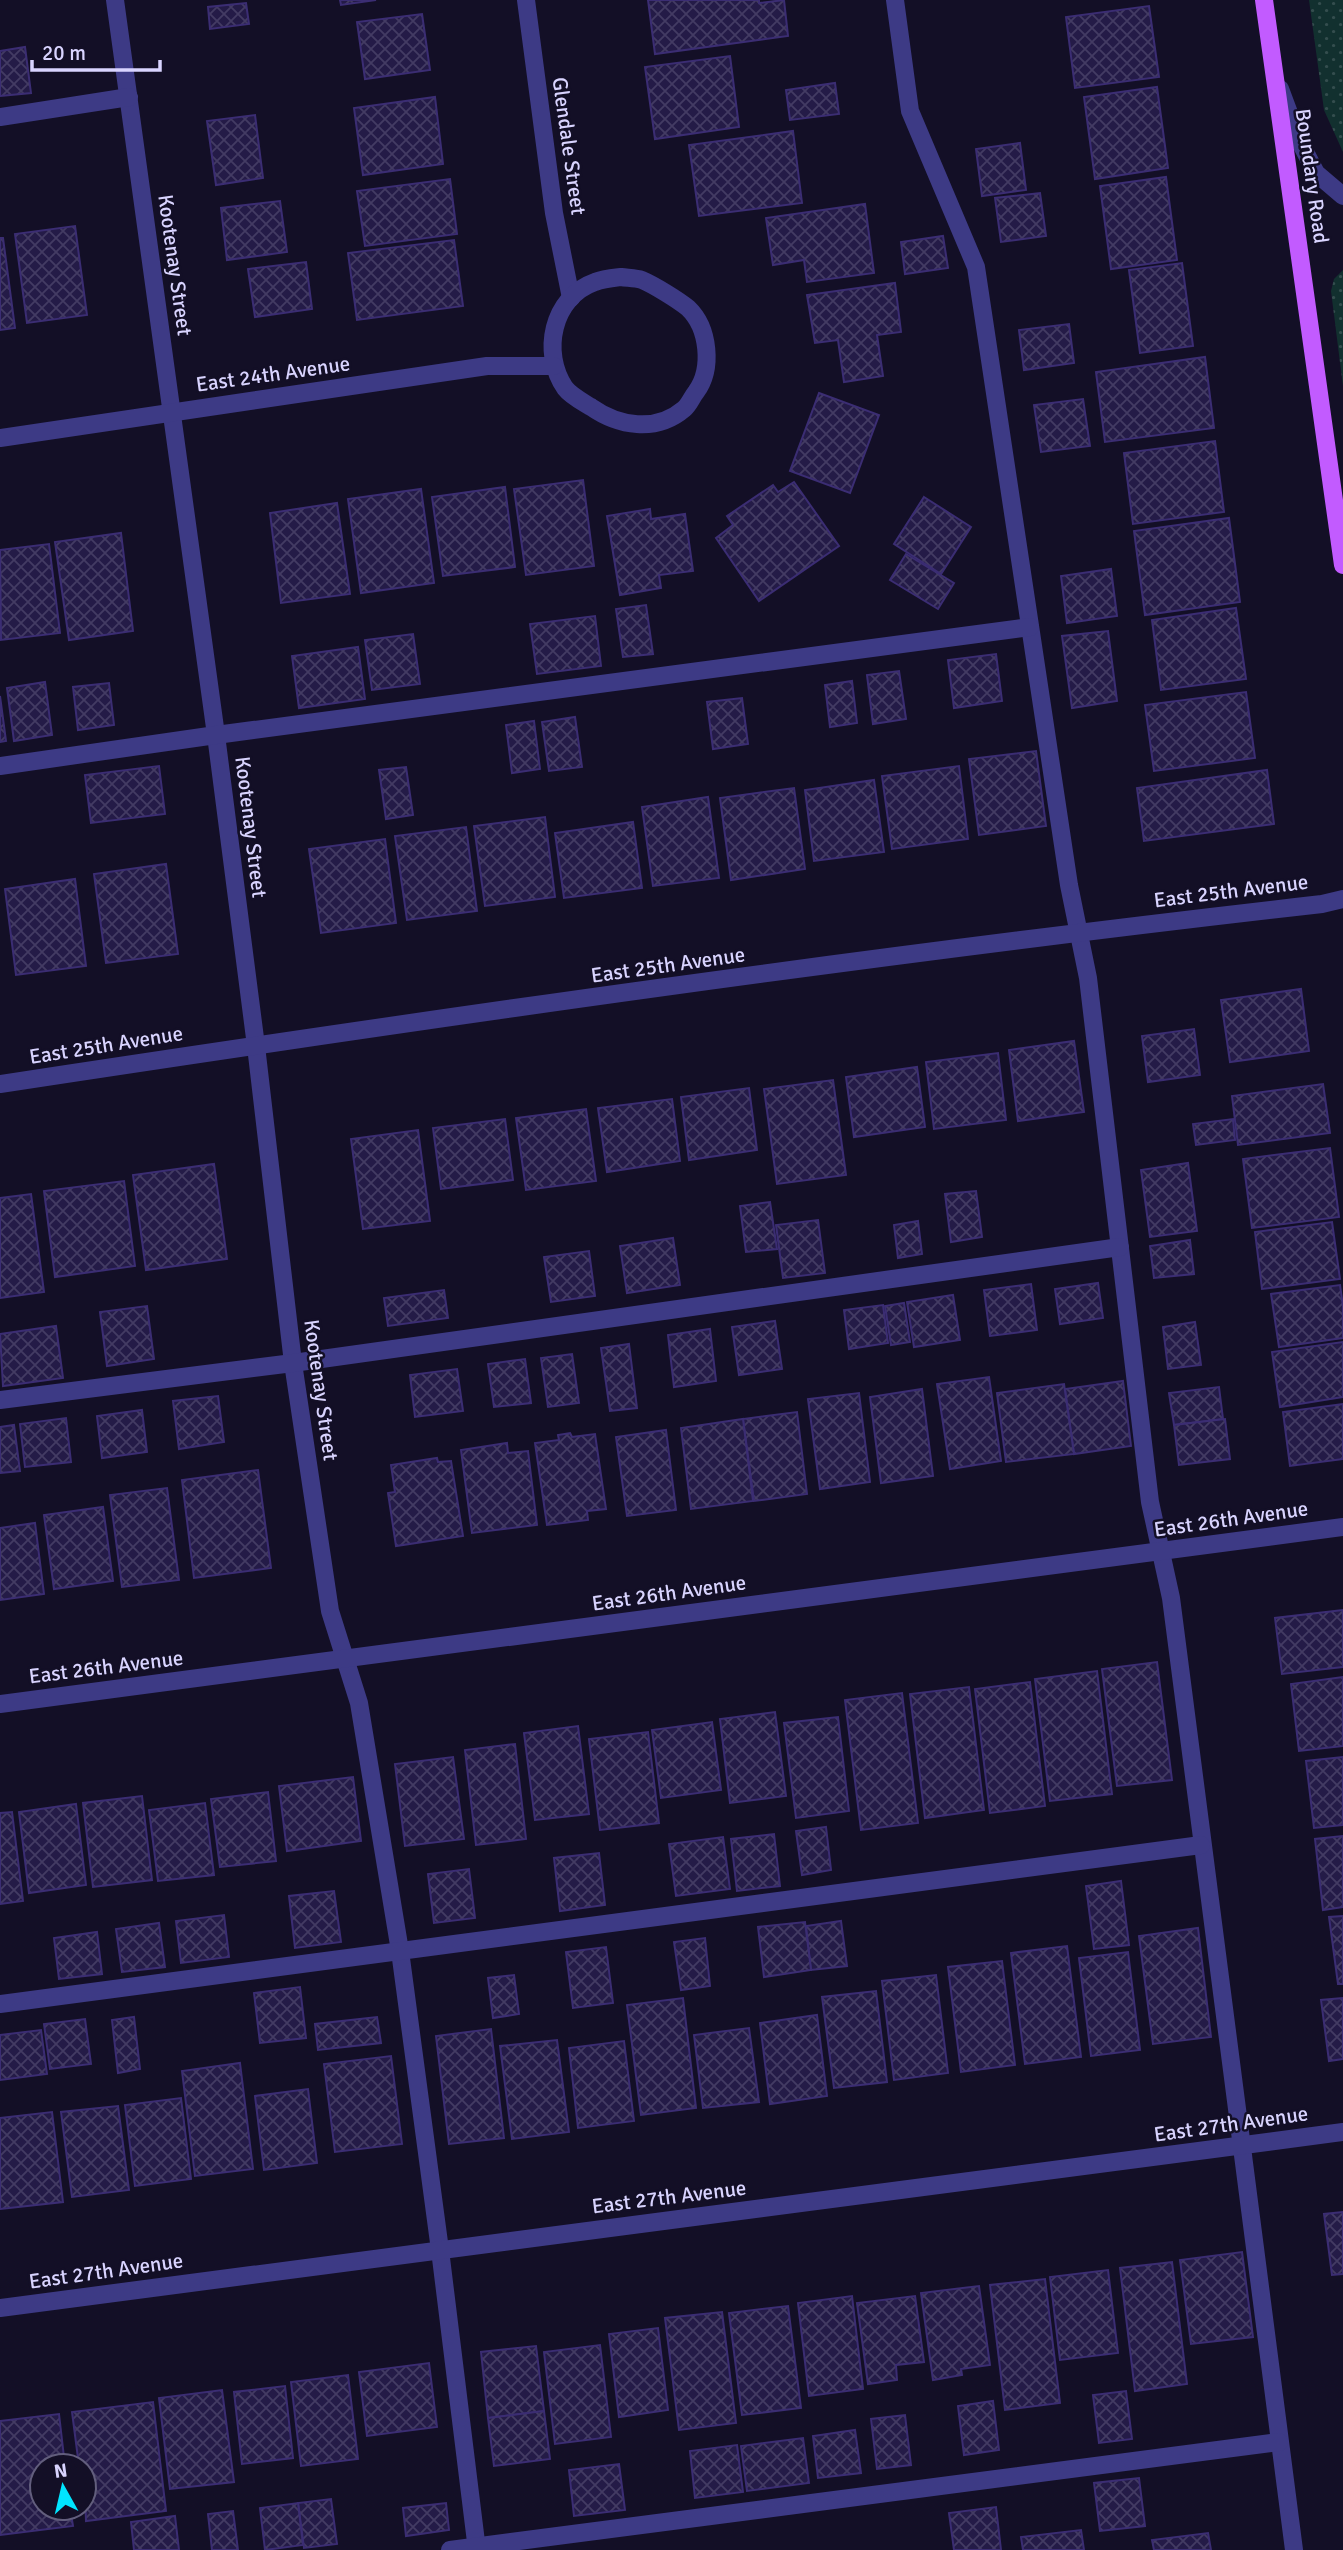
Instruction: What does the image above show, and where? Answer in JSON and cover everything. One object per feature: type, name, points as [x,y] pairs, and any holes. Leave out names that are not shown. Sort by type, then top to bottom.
[{"type":"main road","name":"Boundary Road","points":[[1265,0],[1343,565]]},
{"type":"street","name":"Kootenay Street","points":[[115,0],[216,734],[293,1363],[330,1611],[359,1703],[400,1951],[477,2548]]},
{"type":"street","name":"Glendale Street","points":[[526,0],[554,213],[571,298]]},
{"type":"street","points":[[895,0],[910,111],[976,267],[1069,885],[1088,978],[1150,1502],[1171,1598],[1294,2550]]},
{"type":"street","points":[[1275,73],[1298,140],[1316,173],[1343,196]]},
{"type":"street","points":[[0,117],[129,97]]},
{"type":"street","points":[[621,277],[642,280],[688,309],[703,332],[707,360],[700,386],[684,409],[660,422],[632,425],[606,418],[566,391],[554,366],[551,341],[557,318],[571,298],[594,282],[621,277]]},
{"type":"street","name":"East 24th Avenue","points":[[0,438],[487,366],[554,366]]},
{"type":"street","points":[[0,766],[216,734],[1030,627]]},
{"type":"street","name":"East 25th Avenue","points":[[0,1084],[1079,931],[1322,904],[1343,899]]},
{"type":"street","points":[[0,1400],[293,1363],[1120,1247]]},
{"type":"street","name":"East 26th Avenue","points":[[0,1704],[1343,1527]]},
{"type":"street","points":[[0,2004],[1202,1845]]},
{"type":"street","name":"East 27th Avenue","points":[[0,2308],[1343,2132]]},
{"type":"street","points":[[450,2550],[1279,2442]]},
{"type":"green space","points":[[1309,0],[1343,0],[1343,152],[1324,110]]},
{"type":"green space","points":[[1343,270],[1343,386],[1331,291],[1334,279]]},
{"type":"building","points":[[340,0],[376,0],[341,5]]},
{"type":"building","points":[[648,0],[759,0],[759,3],[784,0],[788,36],[655,54]]},
{"type":"building","points":[[246,3],[249,24],[210,29],[208,7]]},
{"type":"building","points":[[1149,6],[1159,77],[1075,88],[1066,17]]},
{"type":"building","points":[[422,14],[430,70],[365,79],[357,22]]},
{"type":"building","points":[[25,47],[31,93],[0,96],[0,51]]},
{"type":"building","points":[[730,56],[739,127],[655,139],[645,67]]},
{"type":"building","points":[[835,83],[839,114],[790,120],[786,90]]},
{"type":"building","points":[[1157,87],[1168,168],[1095,179],[1084,97]]},
{"type":"building","points":[[435,97],[443,164],[363,175],[354,108]]},
{"type":"building","points":[[255,115],[263,178],[216,185],[207,121]]},
{"type":"building","points":[[793,131],[802,203],[699,216],[689,145]]},
{"type":"building","points":[[1020,143],[1026,190],[982,196],[976,149]]},
{"type":"building","points":[[1166,177],[1177,260],[1111,269],[1100,186]]},
{"type":"building","points":[[450,179],[457,234],[365,246],[357,191]]},
{"type":"building","points":[[1040,193],[1046,236],[1001,242],[995,198]]},
{"type":"building","points":[[280,201],[287,252],[227,260],[221,208]]},
{"type":"building","points":[[865,204],[874,273],[807,282],[804,260],[773,265],[766,218]]},
{"type":"building","points":[[75,226],[87,315],[27,323],[15,234]]},
{"type":"building","points":[[943,236],[948,268],[905,274],[901,242]]},
{"type":"building","points":[[0,238],[3,238],[15,328],[0,330]]},
{"type":"building","points":[[454,240],[463,306],[357,320],[348,253]]},
{"type":"building","points":[[306,262],[312,309],[255,317],[248,269]]},
{"type":"building","points":[[1182,263],[1193,346],[1140,353],[1129,270]]},
{"type":"building","points":[[895,283],[901,332],[877,335],[883,376],[844,382],[838,340],[815,343],[807,295]]},
{"type":"building","points":[[1069,324],[1074,363],[1024,370],[1019,330]]},
{"type":"building","points":[[1205,357],[1214,428],[1105,442],[1096,372]]},
{"type":"building","points":[[819,393],[879,415],[850,493],[790,471]]},
{"type":"building","points":[[1083,399],[1090,446],[1041,452],[1034,405]]},
{"type":"building","points":[[1215,441],[1224,512],[1133,524],[1124,453]]},
{"type":"building","points":[[583,480],[594,566],[526,575],[514,489]]},
{"type":"building","points":[[794,482],[839,546],[759,601],[716,538],[733,525],[727,516],[773,485],[778,492]]},
{"type":"building","points":[[505,487],[515,567],[443,576],[432,497]]},
{"type":"building","points":[[421,489],[434,583],[361,593],[348,499]]},
{"type":"building","points":[[924,497],[971,527],[941,574],[894,544]]},
{"type":"building","points":[[337,503],[350,594],[281,603],[270,513]]},
{"type":"building","points":[[650,509],[651,519],[685,514],[693,571],[659,575],[661,588],[620,595],[607,516]]},
{"type":"building","points":[[1229,518],[1240,602],[1145,615],[1134,531]]},
{"type":"building","points":[[121,533],[133,631],[69,640],[55,542]]},
{"type":"building","points":[[49,544],[60,633],[1,640],[0,550]]},
{"type":"building","points":[[906,554],[954,583],[938,609],[890,580]]},
{"type":"building","points":[[1111,569],[1117,616],[1067,623],[1061,576]]},
{"type":"building","points":[[646,605],[653,654],[623,657],[616,609]]},
{"type":"building","points":[[1236,608],[1246,679],[1161,690],[1152,620]]},
{"type":"building","points":[[595,616],[601,666],[537,674],[530,624]]},
{"type":"building","points":[[1108,631],[1117,701],[1072,708],[1062,636]]},
{"type":"building","points":[[413,634],[420,684],[372,690],[365,640]]},
{"type":"building","points":[[358,647],[365,699],[299,708],[292,656]]},
{"type":"building","points":[[996,654],[1002,701],[954,708],[948,660]]},
{"type":"building","points":[[899,671],[906,719],[873,724],[867,675]]},
{"type":"building","points":[[852,681],[857,723],[830,727],[825,685]]},
{"type":"building","points":[[45,682],[52,735],[14,741],[7,688]]},
{"type":"building","points":[[109,683],[114,725],[78,730],[73,687]]},
{"type":"building","points":[[1246,692],[1255,758],[1154,771],[1145,705]]},
{"type":"building","points":[[0,696],[6,741],[0,742]]},
{"type":"building","points":[[742,698],[748,744],[713,749],[707,702]]},
{"type":"building","points":[[575,717],[582,767],[549,771],[542,722]]},
{"type":"building","points":[[534,721],[540,769],[512,773],[506,725]]},
{"type":"building","points":[[1036,751],[1046,826],[979,835],[969,759]]},
{"type":"building","points":[[159,766],[165,814],[91,823],[85,775]]},
{"type":"building","points":[[959,766],[968,839],[892,849],[882,776]]},
{"type":"building","points":[[406,767],[413,815],[386,819],[379,770]]},
{"type":"building","points":[[1267,770],[1274,824],[1144,841],[1137,788]]},
{"type":"building","points":[[874,780],[884,852],[814,861],[805,790]]},
{"type":"building","points":[[794,788],[805,869],[731,880],[720,798]]},
{"type":"building","points":[[708,797],[719,878],[653,886],[642,807]]},
{"type":"building","points":[[545,817],[555,897],[485,906],[474,826]]},
{"type":"building","points":[[633,822],[642,888],[564,898],[555,833]]},
{"type":"building","points":[[466,827],[477,911],[407,920],[395,836]]},
{"type":"building","points":[[385,839],[396,923],[321,933],[309,849]]},
{"type":"building","points":[[166,864],[178,954],[106,963],[94,874]]},
{"type":"building","points":[[75,879],[86,966],[16,975],[5,889]]},
{"type":"building","points":[[1301,989],[1309,1051],[1230,1062],[1221,1000]]},
{"type":"building","points":[[1194,1029],[1200,1075],[1148,1082],[1142,1036]]},
{"type":"building","points":[[1074,1041],[1084,1112],[1018,1121],[1009,1050]]},
{"type":"building","points":[[998,1053],[1006,1120],[934,1129],[926,1062]]},
{"type":"building","points":[[917,1067],[925,1127],[854,1137],[846,1077]]},
{"type":"building","points":[[833,1080],[846,1175],[777,1184],[764,1089]]},
{"type":"building","points":[[1323,1084],[1330,1133],[1238,1145],[1232,1096]]},
{"type":"building","points":[[749,1088],[757,1150],[689,1160],[681,1097]]},
{"type":"building","points":[[672,1099],[680,1161],[607,1172],[598,1108]]},
{"type":"building","points":[[586,1109],[596,1181],[526,1190],[516,1118]]},
{"type":"building","points":[[505,1119],[513,1180],[441,1189],[433,1128]]},
{"type":"building","points":[[1233,1119],[1235,1140],[1196,1145],[1193,1124]]},
{"type":"building","points":[[418,1130],[430,1221],[363,1229],[351,1139]]},
{"type":"building","points":[[1330,1148],[1339,1217],[1252,1228],[1243,1159]]},
{"type":"building","points":[[1188,1163],[1197,1231],[1150,1237],[1141,1170]]},
{"type":"building","points":[[214,1164],[227,1259],[146,1270],[133,1175]]},
{"type":"building","points":[[124,1181],[135,1266],[55,1277],[44,1191]]},
{"type":"building","points":[[976,1191],[982,1237],[951,1242],[945,1194]]},
{"type":"building","points":[[31,1194],[44,1292],[0,1298],[0,1198]]},
{"type":"building","points":[[770,1202],[777,1249],[746,1252],[740,1206]]},
{"type":"building","points":[[818,1220],[825,1273],[783,1278],[776,1225]]},
{"type":"building","points":[[918,1221],[922,1254],[898,1258],[894,1225]]},
{"type":"building","points":[[1332,1222],[1340,1279],[1262,1289],[1255,1232]]},
{"type":"building","points":[[673,1238],[680,1285],[627,1293],[620,1246]]},
{"type":"building","points":[[1190,1240],[1194,1274],[1154,1278],[1150,1246]]},
{"type":"building","points":[[589,1251],[595,1296],[551,1302],[544,1257]]},
{"type":"building","points":[[1098,1283],[1103,1318],[1060,1324],[1055,1289]]},
{"type":"building","points":[[1031,1284],[1037,1330],[990,1336],[984,1290]]},
{"type":"building","points":[[1340,1285],[1343,1338],[1279,1347],[1271,1294]]},
{"type":"building","points":[[444,1290],[448,1318],[388,1326],[384,1298]]},
{"type":"building","points":[[953,1295],[960,1340],[914,1347],[907,1302]]},
{"type":"building","points":[[904,1303],[910,1342],[891,1345],[885,1306]]},
{"type":"building","points":[[883,1305],[888,1343],[849,1349],[844,1310]]},
{"type":"building","points":[[147,1306],[154,1359],[107,1366],[100,1312]]},
{"type":"building","points":[[775,1321],[782,1369],[739,1375],[732,1327]]},
{"type":"building","points":[[1195,1322],[1201,1365],[1168,1369],[1163,1327]]},
{"type":"building","points":[[56,1326],[63,1378],[3,1386],[0,1334]]},
{"type":"building","points":[[710,1329],[716,1381],[674,1387],[668,1335]]},
{"type":"building","points":[[1343,1342],[1343,1397],[1280,1407],[1272,1352]]},
{"type":"building","points":[[629,1344],[637,1408],[610,1411],[601,1348]]},
{"type":"building","points":[[572,1354],[579,1403],[548,1407],[541,1358]]},
{"type":"building","points":[[525,1359],[531,1403],[494,1407],[488,1364]]},
{"type":"building","points":[[457,1369],[463,1411],[415,1417],[410,1375]]},
{"type":"building","points":[[989,1377],[1001,1461],[950,1469],[937,1384]]},
{"type":"building","points":[[1123,1381],[1131,1446],[1074,1454],[1065,1389]]},
{"type":"building","points":[[1064,1384],[1074,1454],[1006,1462],[997,1393]]},
{"type":"building","points":[[1219,1387],[1223,1419],[1174,1425],[1169,1393]]},
{"type":"building","points":[[922,1389],[933,1476],[881,1483],[870,1397]]},
{"type":"building","points":[[859,1393],[870,1482],[820,1489],[808,1399]]},
{"type":"building","points":[[218,1396],[224,1442],[179,1449],[173,1401]]},
{"type":"building","points":[[1343,1404],[1343,1459],[1290,1466],[1283,1412]]},
{"type":"building","points":[[142,1410],[147,1452],[102,1458],[97,1416]]},
{"type":"building","points":[[797,1412],[807,1494],[754,1501],[743,1419]]},
{"type":"building","points":[[66,1418],[71,1462],[25,1467],[20,1424]]},
{"type":"building","points":[[743,1419],[753,1501],[691,1509],[681,1428]]},
{"type":"building","points":[[1225,1419],[1230,1459],[1179,1465],[1174,1425]]},
{"type":"building","points":[[14,1425],[20,1471],[0,1473],[0,1427]]},
{"type":"building","points":[[666,1430],[676,1510],[627,1516],[616,1437]]},
{"type":"building","points":[[570,1433],[572,1437],[595,1434],[606,1509],[587,1511],[588,1520],[547,1525],[535,1443],[559,1440],[558,1435]]},
{"type":"building","points":[[507,1443],[508,1453],[528,1451],[537,1525],[472,1533],[461,1450]]},
{"type":"building","points":[[437,1458],[438,1462],[451,1461],[463,1536],[396,1546],[388,1493],[395,1492],[391,1465]]},
{"type":"building","points":[[258,1470],[271,1568],[194,1578],[182,1480]]},
{"type":"building","points":[[167,1488],[179,1580],[122,1587],[110,1495]]},
{"type":"building","points":[[103,1507],[113,1581],[54,1589],[44,1515]]},
{"type":"building","points":[[35,1523],[44,1594],[0,1600],[0,1528]]},
{"type":"building","points":[[1343,1610],[1343,1667],[1282,1674],[1275,1618]]},
{"type":"building","points":[[1157,1662],[1172,1780],[1117,1786],[1102,1669]]},
{"type":"building","points":[[1097,1671],[1112,1794],[1050,1801],[1035,1679]]},
{"type":"building","points":[[1343,1677],[1343,1746],[1299,1751],[1291,1684]]},
{"type":"building","points":[[1030,1682],[1045,1806],[990,1813],[975,1689]]},
{"type":"building","points":[[969,1687],[984,1810],[925,1818],[910,1694]]},
{"type":"building","points":[[902,1693],[918,1823],[861,1830],[845,1700]]},
{"type":"building","points":[[775,1712],[786,1796],[730,1803],[720,1719]]},
{"type":"building","points":[[838,1717],[849,1811],[796,1818],[784,1723]]},
{"type":"building","points":[[712,1722],[721,1790],[661,1798],[652,1730]]},
{"type":"building","points":[[578,1726],[589,1814],[535,1820],[524,1733]]},
{"type":"building","points":[[648,1732],[659,1823],[600,1830],[589,1739]]},
{"type":"building","points":[[515,1744],[526,1839],[476,1845],[465,1750]]},
{"type":"building","points":[[453,1757],[464,1839],[405,1846],[395,1764]]},
{"type":"building","points":[[1343,1757],[1343,1825],[1314,1828],[1306,1761]]},
{"type":"building","points":[[353,1777],[361,1841],[287,1851],[279,1786]]},
{"type":"building","points":[[268,1792],[276,1861],[220,1867],[211,1799]]},
{"type":"building","points":[[142,1796],[152,1880],[93,1887],[83,1803]]},
{"type":"building","points":[[205,1803],[214,1875],[158,1881],[149,1810]]},
{"type":"building","points":[[76,1804],[86,1885],[29,1893],[19,1812]]},
{"type":"building","points":[[12,1812],[23,1901],[0,1904],[0,1813]]},
{"type":"building","points":[[826,1827],[831,1870],[802,1875],[796,1831]]},
{"type":"building","points":[[774,1834],[780,1886],[737,1891],[731,1839]]},
{"type":"building","points":[[1343,1836],[1343,1907],[1323,1910],[1315,1839]]},
{"type":"building","points":[[723,1837],[730,1889],[676,1896],[669,1844]]},
{"type":"building","points":[[599,1853],[605,1905],[560,1911],[554,1858]]},
{"type":"building","points":[[469,1869],[475,1918],[434,1923],[428,1874]]},
{"type":"building","points":[[1121,1881],[1129,1945],[1094,1949],[1086,1886]]},
{"type":"building","points":[[334,1891],[341,1942],[295,1948],[289,1896]]},
{"type":"building","points":[[224,1915],[229,1957],[181,1963],[176,1921]]},
{"type":"building","points":[[1343,1916],[1343,1984],[1338,1984],[1329,1917]]},
{"type":"building","points":[[841,1921],[847,1966],[811,1970],[806,1926]]},
{"type":"building","points":[[805,1922],[811,1970],[764,1977],[758,1927]]},
{"type":"building","points":[[159,1923],[165,1967],[122,1972],[116,1929]]},
{"type":"building","points":[[1198,1928],[1211,2037],[1153,2044],[1139,1936]]},
{"type":"building","points":[[97,1932],[102,1974],[59,1979],[54,1938]]},
{"type":"building","points":[[705,1938],[710,1986],[681,1990],[674,1942]]},
{"type":"building","points":[[1067,1946],[1081,2057],[1025,2064],[1011,1953]]},
{"type":"building","points":[[606,1947],[613,2003],[573,2008],[566,1952]]},
{"type":"building","points":[[1128,1952],[1140,2050],[1091,2056],[1079,1958]]},
{"type":"building","points":[[1002,1961],[1015,2065],[961,2072],[948,1967]]},
{"type":"building","points":[[514,1975],[519,2014],[493,2018],[488,1978]]},
{"type":"building","points":[[936,1975],[948,2073],[894,2080],[882,1981]]},
{"type":"building","points":[[300,1987],[306,2038],[260,2043],[254,1993]]},
{"type":"building","points":[[876,1991],[887,2082],[834,2088],[822,1997]]},
{"type":"building","points":[[683,1998],[696,2108],[641,2115],[627,2005]]},
{"type":"building","points":[[1343,1998],[1343,2059],[1329,2061],[1321,2000]]},
{"type":"building","points":[[817,2015],[827,2096],[770,2104],[760,2023]]},
{"type":"building","points":[[134,2017],[140,2069],[118,2073],[112,2020]]},
{"type":"building","points":[[377,2017],[381,2043],[318,2050],[315,2024]]},
{"type":"building","points":[[85,2019],[91,2064],[50,2069],[44,2024]]},
{"type":"building","points":[[749,2028],[759,2102],[703,2108],[694,2035]]},
{"type":"building","points":[[491,2029],[504,2138],[449,2144],[436,2036]]},
{"type":"building","points":[[41,2030],[47,2074],[0,2080],[0,2035]]},
{"type":"building","points":[[557,2040],[569,2132],[512,2139],[500,2046]]},
{"type":"building","points":[[624,2041],[634,2121],[578,2128],[569,2048]]},
{"type":"building","points":[[391,2056],[402,2144],[335,2152],[324,2064]]},
{"type":"building","points":[[240,2063],[253,2169],[195,2176],[182,2071]]},
{"type":"building","points":[[308,2089],[317,2163],[264,2170],[255,2096]]},
{"type":"building","points":[[181,2098],[191,2179],[135,2186],[125,2105]]},
{"type":"building","points":[[118,2106],[129,2190],[72,2197],[61,2112]]},
{"type":"building","points":[[52,2112],[63,2202],[0,2209],[0,2118]]},
{"type":"building","points":[[1343,2212],[1343,2274],[1332,2275],[1324,2214]]},
{"type":"building","points":[[1242,2252],[1253,2337],[1191,2344],[1180,2260]]},
{"type":"building","points":[[1172,2262],[1187,2384],[1135,2391],[1120,2268]]},
{"type":"building","points":[[1108,2270],[1118,2353],[1060,2360],[1050,2277]]},
{"type":"building","points":[[1045,2279],[1060,2403],[1005,2410],[990,2285]]},
{"type":"building","points":[[979,2286],[990,2365],[961,2369],[962,2375],[933,2380],[921,2293]]},
{"type":"building","points":[[852,2296],[863,2389],[809,2396],[798,2303]]},
{"type":"building","points":[[915,2296],[924,2362],[896,2365],[897,2380],[868,2384],[857,2303]]},
{"type":"building","points":[[788,2306],[801,2408],[742,2415],[729,2313]]},
{"type":"building","points":[[722,2312],[736,2423],[679,2430],[665,2318]]},
{"type":"building","points":[[658,2328],[668,2410],[619,2417],[609,2334]]},
{"type":"building","points":[[600,2345],[611,2437],[555,2444],[544,2352]]},
{"type":"building","points":[[536,2346],[544,2411],[488,2418],[481,2352]]},
{"type":"building","points":[[429,2363],[437,2427],[367,2436],[359,2372]]},
{"type":"building","points":[[348,2375],[358,2459],[301,2466],[291,2382]]},
{"type":"building","points":[[285,2386],[293,2458],[242,2464],[234,2392]]},
{"type":"building","points":[[222,2390],[234,2482],[170,2489],[159,2398]]},
{"type":"building","points":[[1126,2391],[1132,2439],[1099,2443],[1093,2395]]},
{"type":"building","points":[[993,2401],[999,2450],[964,2455],[958,2406]]},
{"type":"building","points":[[153,2402],[166,2511],[98,2520],[98,2452],[77,2452],[72,2412]]},
{"type":"building","points":[[544,2411],[550,2459],[494,2466],[488,2418]]},
{"type":"building","points":[[59,2414],[63,2452],[28,2452],[28,2522],[72,2522],[73,2526],[0,2535],[0,2421]]},
{"type":"building","points":[[905,2415],[911,2465],[877,2469],[871,2419]]},
{"type":"building","points":[[855,2430],[861,2473],[818,2478],[813,2436]]},
{"type":"building","points":[[803,2438],[809,2483],[747,2491],[741,2446]]},
{"type":"building","points":[[737,2445],[743,2492],[695,2498],[690,2451]]},
{"type":"building","points":[[619,2464],[625,2510],[574,2516],[569,2470]]},
{"type":"building","points":[[1139,2478],[1145,2526],[1100,2531],[1094,2483]]},
{"type":"building","points":[[331,2499],[337,2544],[304,2548],[298,2503]]},
{"type":"building","points":[[298,2503],[303,2545],[265,2550],[260,2508]]},
{"type":"building","points":[[446,2503],[449,2530],[406,2536],[403,2508]]},
{"type":"building","points":[[996,2507],[1001,2550],[954,2550],[949,2513]]},
{"type":"building","points":[[233,2511],[238,2550],[212,2550],[208,2514]]},
{"type":"building","points":[[175,2516],[179,2550],[134,2550],[131,2522]]},
{"type":"building","points":[[1081,2530],[1084,2550],[1023,2550],[1021,2537]]},
{"type":"building","points":[[1208,2533],[1211,2550],[1154,2550],[1152,2540]]}]
